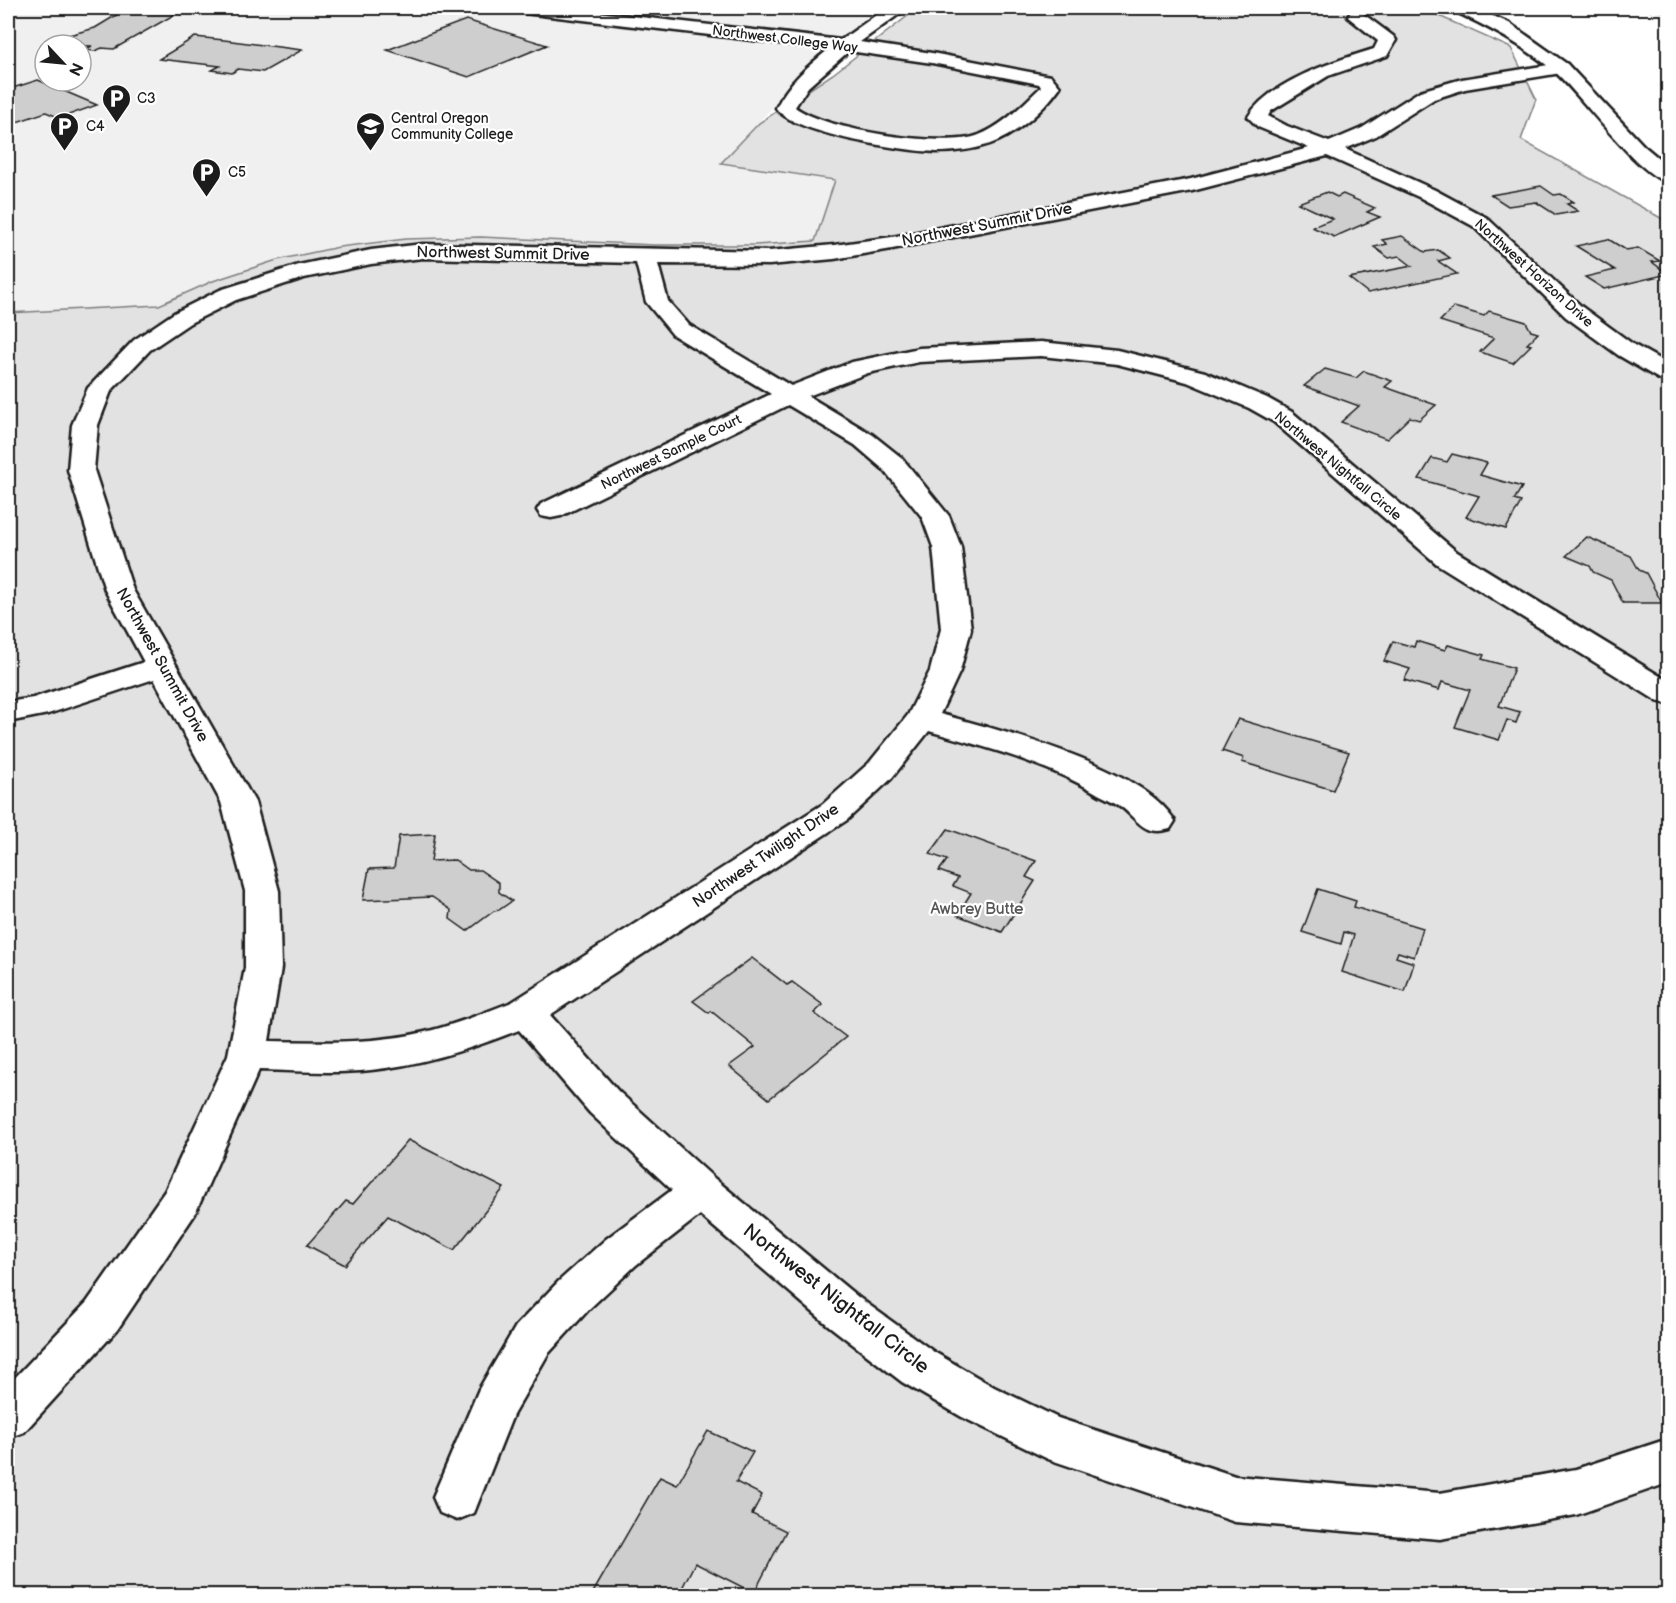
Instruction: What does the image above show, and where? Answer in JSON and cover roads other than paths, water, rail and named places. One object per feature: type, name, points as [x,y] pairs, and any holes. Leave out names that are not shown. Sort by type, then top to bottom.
[{"type":"street","name":"Northwest College Way","points":[[524,8],[908,53],[1046,80],[1051,87],[1011,126],[985,139],[962,144],[934,146],[902,143],[815,124],[788,113],[787,102],[800,85],[845,46]]},
{"type":"street","points":[[845,46],[896,8]]},
{"type":"street","points":[[1466,8],[1503,27],[1561,68],[1637,150],[1668,176]]},
{"type":"street","name":"Northwest Horizon Drive","points":[[1356,17],[1387,40],[1381,52],[1322,72],[1264,107],[1258,117],[1280,130],[1329,149],[1428,194],[1480,222],[1574,312],[1626,350],[1668,374]]},
{"type":"street","name":"Northwest Summit Drive","points":[[8,1417],[102,1316],[180,1202],[247,1055],[262,968],[262,891],[238,802],[119,590],[81,470],[85,426],[100,388],[142,345],[182,318],[228,295],[299,272],[371,257],[423,251],[478,250],[645,257],[768,258],[879,246],[1192,185],[1329,149],[1369,132],[1426,95],[1462,84],[1561,68]]},
{"type":"street","name":"Northwest Twilight Drive","points":[[247,1055],[310,1057],[388,1053],[438,1044],[483,1030],[525,1012],[835,812],[880,771],[922,719],[945,671],[956,629],[947,547],[935,516],[893,464],[864,440],[791,394],[681,330],[657,302],[645,257]]},
{"type":"street","name":"Northwest Nightfall Circle","points":[[791,394],[861,367],[919,355],[1041,349],[1117,357],[1196,377],[1258,403],[1283,417],[1447,558],[1668,694]]},
{"type":"street","name":"Northwest Sample Court","points":[[551,510],[791,394]]},
{"type":"street","points":[[8,712],[37,707],[162,666]]},
{"type":"street","points":[[922,719],[1036,751],[1107,784],[1133,799],[1158,821]]},
{"type":"street","name":"Northwest Nightfall Circle","points":[[525,1012],[604,1102],[701,1191],[843,1311],[918,1367],[978,1402],[1048,1437],[1235,1499],[1440,1516],[1576,1492],[1668,1461]]},
{"type":"street","points":[[457,1497],[495,1404],[532,1340],[574,1295],[621,1252],[701,1191]]},
{"type":"place","name":"C3","points":[[116,124]]},
{"type":"place","name":"C4","points":[[65,152]]},
{"type":"place","name":"Central Oregon Community College","points":[[370,152]]},
{"type":"place","name":"C5","points":[[207,198]]},
{"type":"park label","name":"Awbrey Butte","points":[[977,909]]}]
